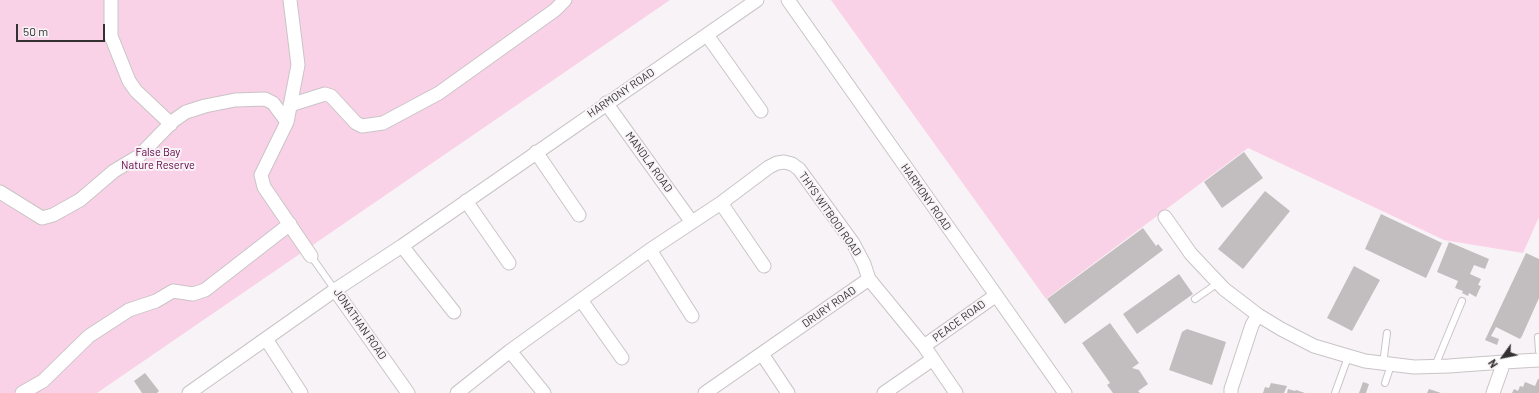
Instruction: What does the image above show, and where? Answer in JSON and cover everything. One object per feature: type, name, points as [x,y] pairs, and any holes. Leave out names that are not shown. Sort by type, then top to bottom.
[{"type":"street","points":[[111,0],[111,36],[129,82],[136,91],[171,124]]},
{"type":"street","points":[[290,0],[298,65],[287,122],[261,175],[264,187],[311,256]]},
{"type":"street","points":[[290,105],[325,94],[331,96],[356,123],[362,126],[383,123],[439,93],[555,10],[565,0]]},
{"type":"street","name":"HARMONY ROAD","points":[[189,393],[606,103],[757,0]]},
{"type":"street","name":"HARMONY ROAD","points":[[788,0],[995,296],[1065,393]]},
{"type":"street","points":[[707,35],[761,111]]},
{"type":"street","points":[[0,192],[42,218],[53,215],[80,200],[114,171],[139,156],[171,124],[186,112],[205,106],[235,100],[265,99],[273,103],[287,122]]},
{"type":"street","name":"MANDLA ROAD","points":[[606,103],[691,221]]},
{"type":"street","points":[[536,152],[579,215]]},
{"type":"street","name":"THYS WITBOOI ROAD","points":[[457,393],[510,351],[650,250],[691,221],[720,203],[769,167],[777,163],[784,162],[792,164],[799,169],[852,243],[864,264],[869,279]]},
{"type":"street","points":[[466,201],[509,264]]},
{"type":"street","points":[[720,203],[764,266]]},
{"type":"street","points":[[1165,217],[1191,254],[1241,303],[1281,329],[1314,346],[1348,357],[1387,365],[1435,367],[1539,360]]},
{"type":"street","points":[[22,393],[42,381],[89,336],[129,310],[156,301],[173,291],[193,294],[205,290],[290,224]]},
{"type":"street","points":[[402,246],[454,312]]},
{"type":"street","points":[[650,250],[692,316]]},
{"type":"street","points":[[869,279],[924,346],[956,393]]},
{"type":"street","name":"DRURY ROAD","points":[[705,393],[869,279]]},
{"type":"street","name":"JONATHAN ROAD","points":[[336,290],[408,393]]},
{"type":"street","name":"PEACE ROAD","points":[[924,346],[995,296]]},
{"type":"street","points":[[581,300],[622,358]]},
{"type":"street","points":[[1231,393],[1252,325],[1258,315]]},
{"type":"street","points":[[266,339],[301,393]]},
{"type":"street","points":[[510,351],[544,393]]},
{"type":"street","points":[[762,354],[788,393]]},
{"type":"street","points":[[884,393],[932,359]]},
{"type":"street","points":[[1493,393],[1504,362]]},
{"type":"lane","name":"JONATHAN ROAD","points":[[311,256],[336,290]]},
{"type":"lane","points":[[1195,299],[1218,282]]},
{"type":"lane","points":[[1435,367],[1462,301]]},
{"type":"lane","points":[[1385,383],[1388,333]]},
{"type":"lane","points":[[1538,338],[1539,351]]},
{"type":"lane","points":[[1335,393],[1348,357]]},
{"type":"green space","name":"False Bay Nature Reserve","points":[[0,0],[670,0],[97,393],[0,393]]},
{"type":"green space","points":[[831,0],[1539,0],[1539,217],[1523,253],[1444,240],[1248,148],[1046,299]]},
{"type":"building","points":[[1244,152],[1263,178],[1222,208],[1204,182]]},
{"type":"building","points":[[1265,191],[1290,211],[1243,269],[1218,249]]},
{"type":"building","points":[[1381,214],[1442,243],[1426,278],[1365,249]]},
{"type":"building","points":[[1143,228],[1156,246],[1158,244],[1163,250],[1065,324],[1047,299]]},
{"type":"building","points":[[1449,242],[1489,259],[1485,269],[1474,265],[1470,274],[1481,279],[1478,285],[1481,286],[1476,297],[1469,293],[1468,296],[1462,293],[1463,291],[1455,288],[1458,281],[1437,272]]},
{"type":"building","points":[[1526,253],[1539,259],[1539,298],[1520,339],[1496,327],[1491,336],[1499,339],[1497,345],[1485,340]]},
{"type":"building","points":[[1354,266],[1380,280],[1352,331],[1327,318]]},
{"type":"building","points":[[1179,274],[1193,294],[1137,334],[1123,314]]},
{"type":"building","points":[[1110,323],[1139,363],[1132,368],[1139,370],[1148,384],[1138,391],[1140,393],[1113,393],[1107,385],[1110,383],[1082,343]]},
{"type":"building","points":[[1187,329],[1226,342],[1212,385],[1169,370],[1182,332]]},
{"type":"building","points":[[145,373],[159,391],[157,393],[142,393],[134,381]]},
{"type":"building","points":[[1538,379],[1539,393],[1512,393],[1514,389],[1518,391],[1520,386],[1523,387],[1525,382],[1535,386]]},
{"type":"building","points":[[1363,382],[1369,384],[1366,393],[1359,393]]},
{"type":"building","points":[[1271,383],[1287,386],[1284,393],[1263,393],[1265,387],[1269,388]]},
{"type":"building","points":[[1288,389],[1296,390],[1305,393],[1287,393]]},
{"type":"building","points":[[1429,389],[1441,393],[1427,393]]}]
